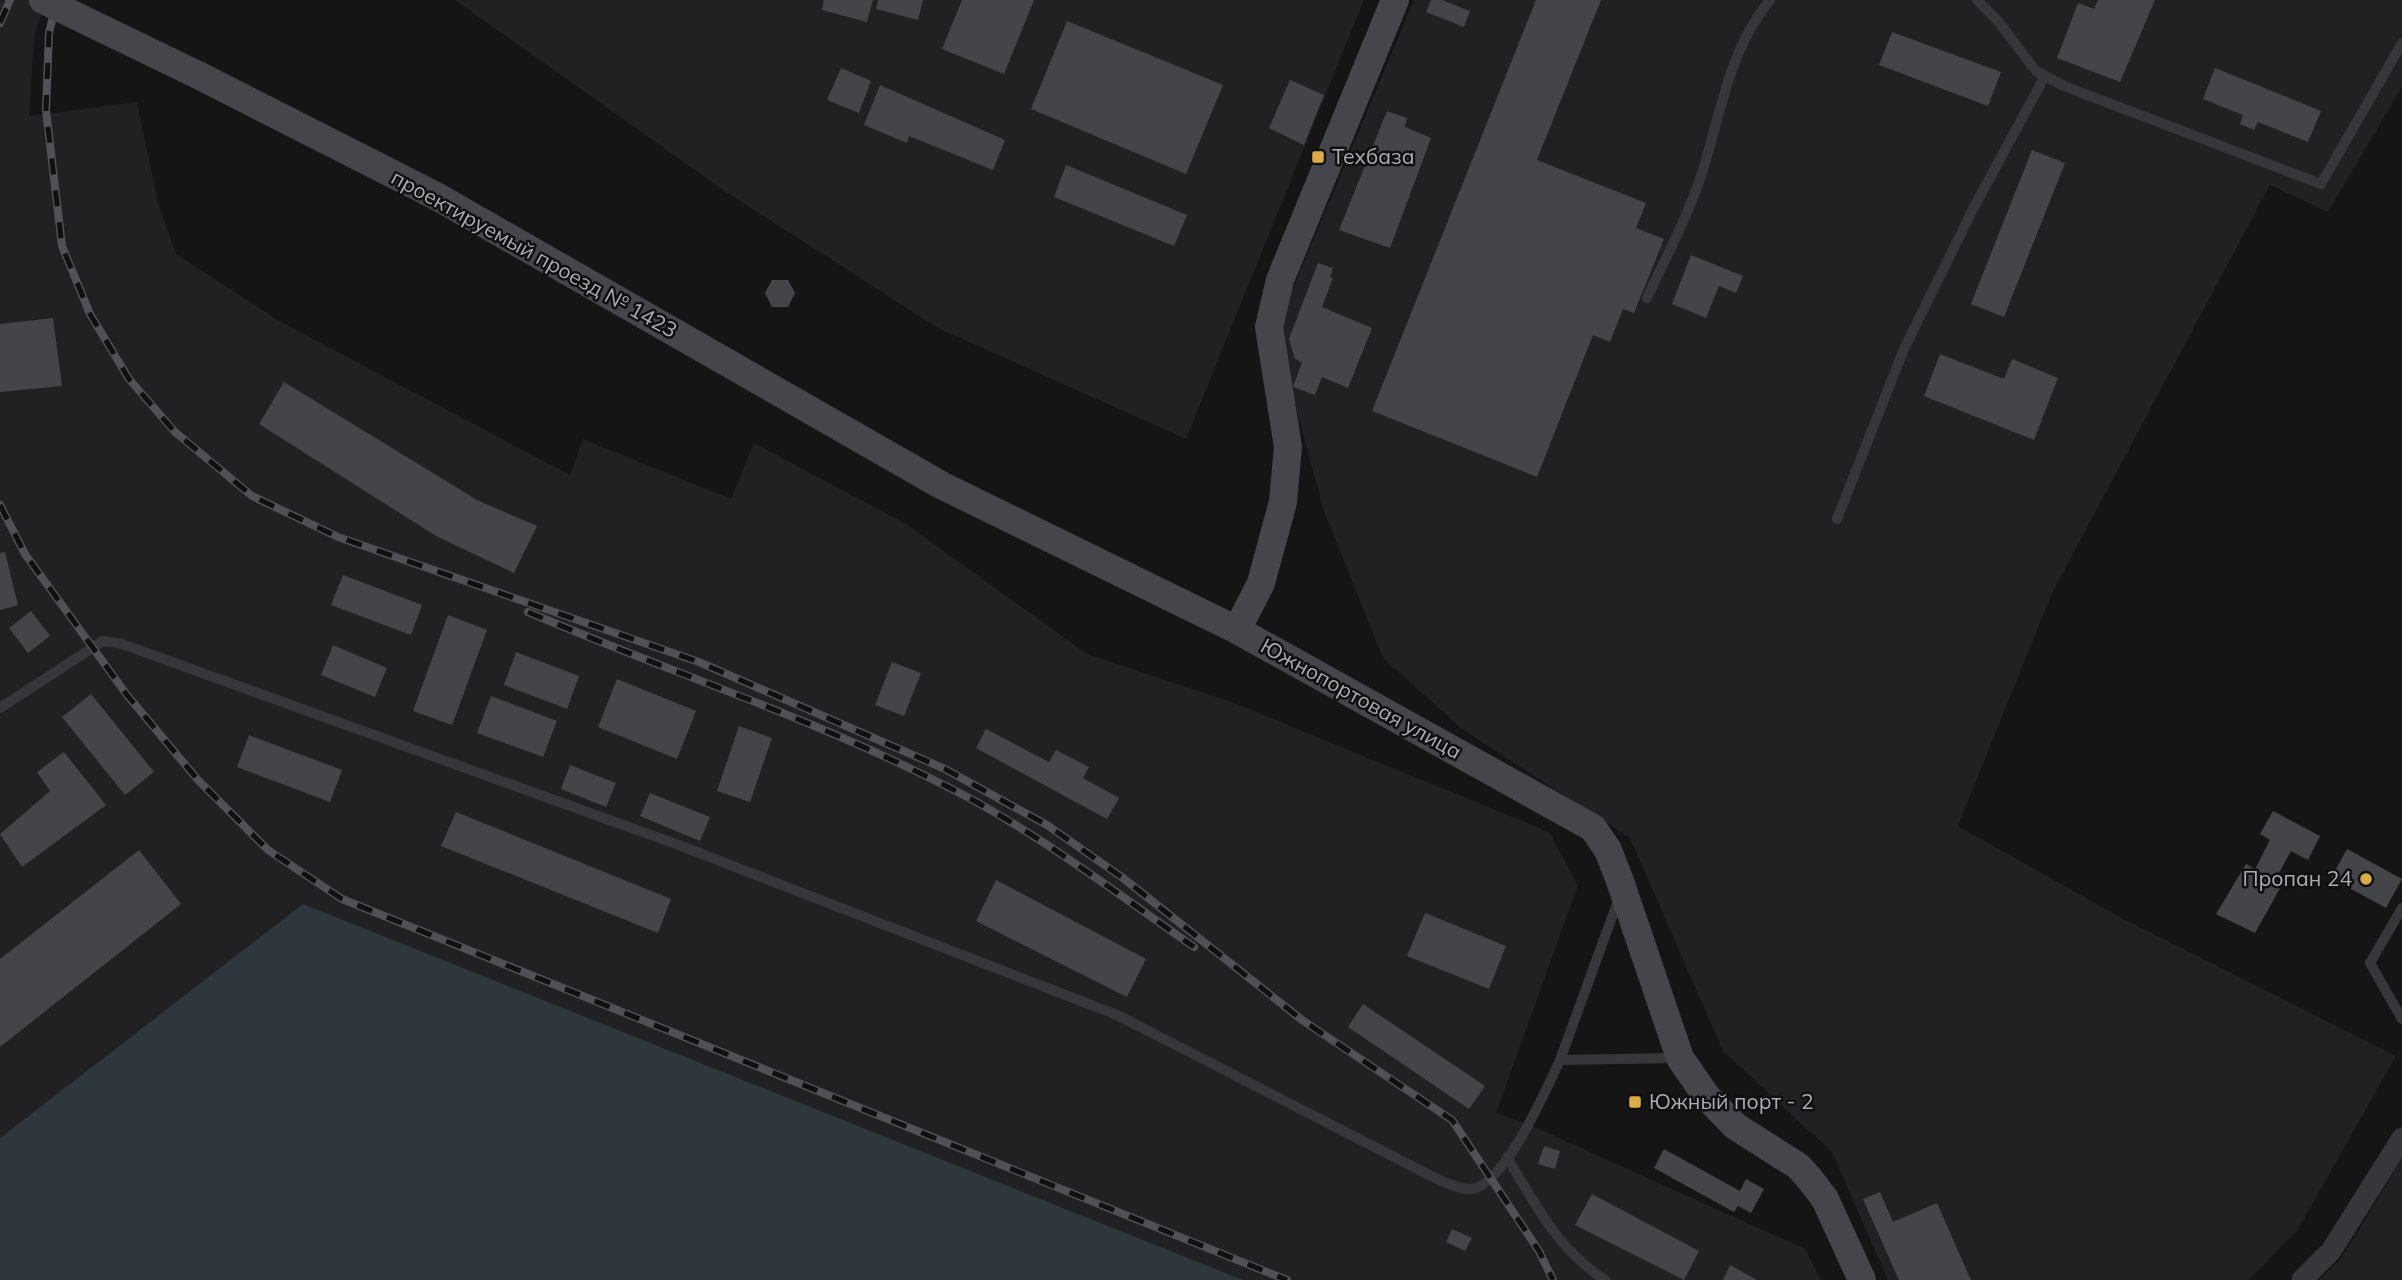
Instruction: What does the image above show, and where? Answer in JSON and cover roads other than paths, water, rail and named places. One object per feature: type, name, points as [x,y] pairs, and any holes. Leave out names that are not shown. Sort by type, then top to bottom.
[{"type":"main road","name":"проектируемый проезд № 1423","points":[[43,0],[436,196],[941,485],[1237,630]]},
{"type":"main road","name":"Южнопортовая улица","points":[[1395,0],[1280,280],[1269,327],[1287,447],[1283,502],[1261,583],[1237,630],[1593,828],[1608,850],[1680,1058],[1707,1097],[1735,1126],[1798,1166],[1809,1178],[1825,1199],[1862,1280]]},
{"type":"street","points":[[2302,1280],[2331,1251],[2401,1142]]},
{"type":"lane","points":[[1647,298],[1698,184],[1719,103],[1738,56],[1753,20],[1770,0]]},
{"type":"lane","points":[[1977,0],[1998,21],[2036,71],[2045,76],[2064,86],[2321,184],[2402,43]]},
{"type":"lane","points":[[1837,519],[1904,349],[1973,209],[2045,76]]},
{"type":"lane","points":[[0,708],[92,647],[103,641],[111,641],[684,847],[1117,1015],[1441,1181],[1473,1189],[1490,1178],[1530,1125],[1560,1060],[1622,890]]},
{"type":"lane","points":[[2402,908],[2370,963],[2402,1019]]},
{"type":"lane","points":[[1560,1060],[1680,1058]]},
{"type":"lane","points":[[1507,1157],[1562,1245],[1582,1265],[1605,1280]]},
{"type":"railway","points":[[0,23],[10,0]]},
{"type":"railway","points":[[57,0],[49,33],[46,110],[62,246],[90,314],[129,379],[175,432],[252,496],[338,537],[699,662],[945,769],[1047,825],[1123,878],[1302,1020],[1452,1120],[1539,1251],[1553,1280]]},
{"type":"railway","points":[[0,505],[25,554],[127,695],[198,780],[268,850],[342,899],[1287,1280]]},
{"type":"railway","points":[[528,612],[839,736],[940,783],[1038,839],[1194,947]]},
{"type":"place","name":"Техбаза","points":[[1318,157]]},
{"type":"place","name":"Пропан 24","points":[[2366,879]]},
{"type":"place","name":"Южный порт - 2","points":[[1635,1102]]}]
